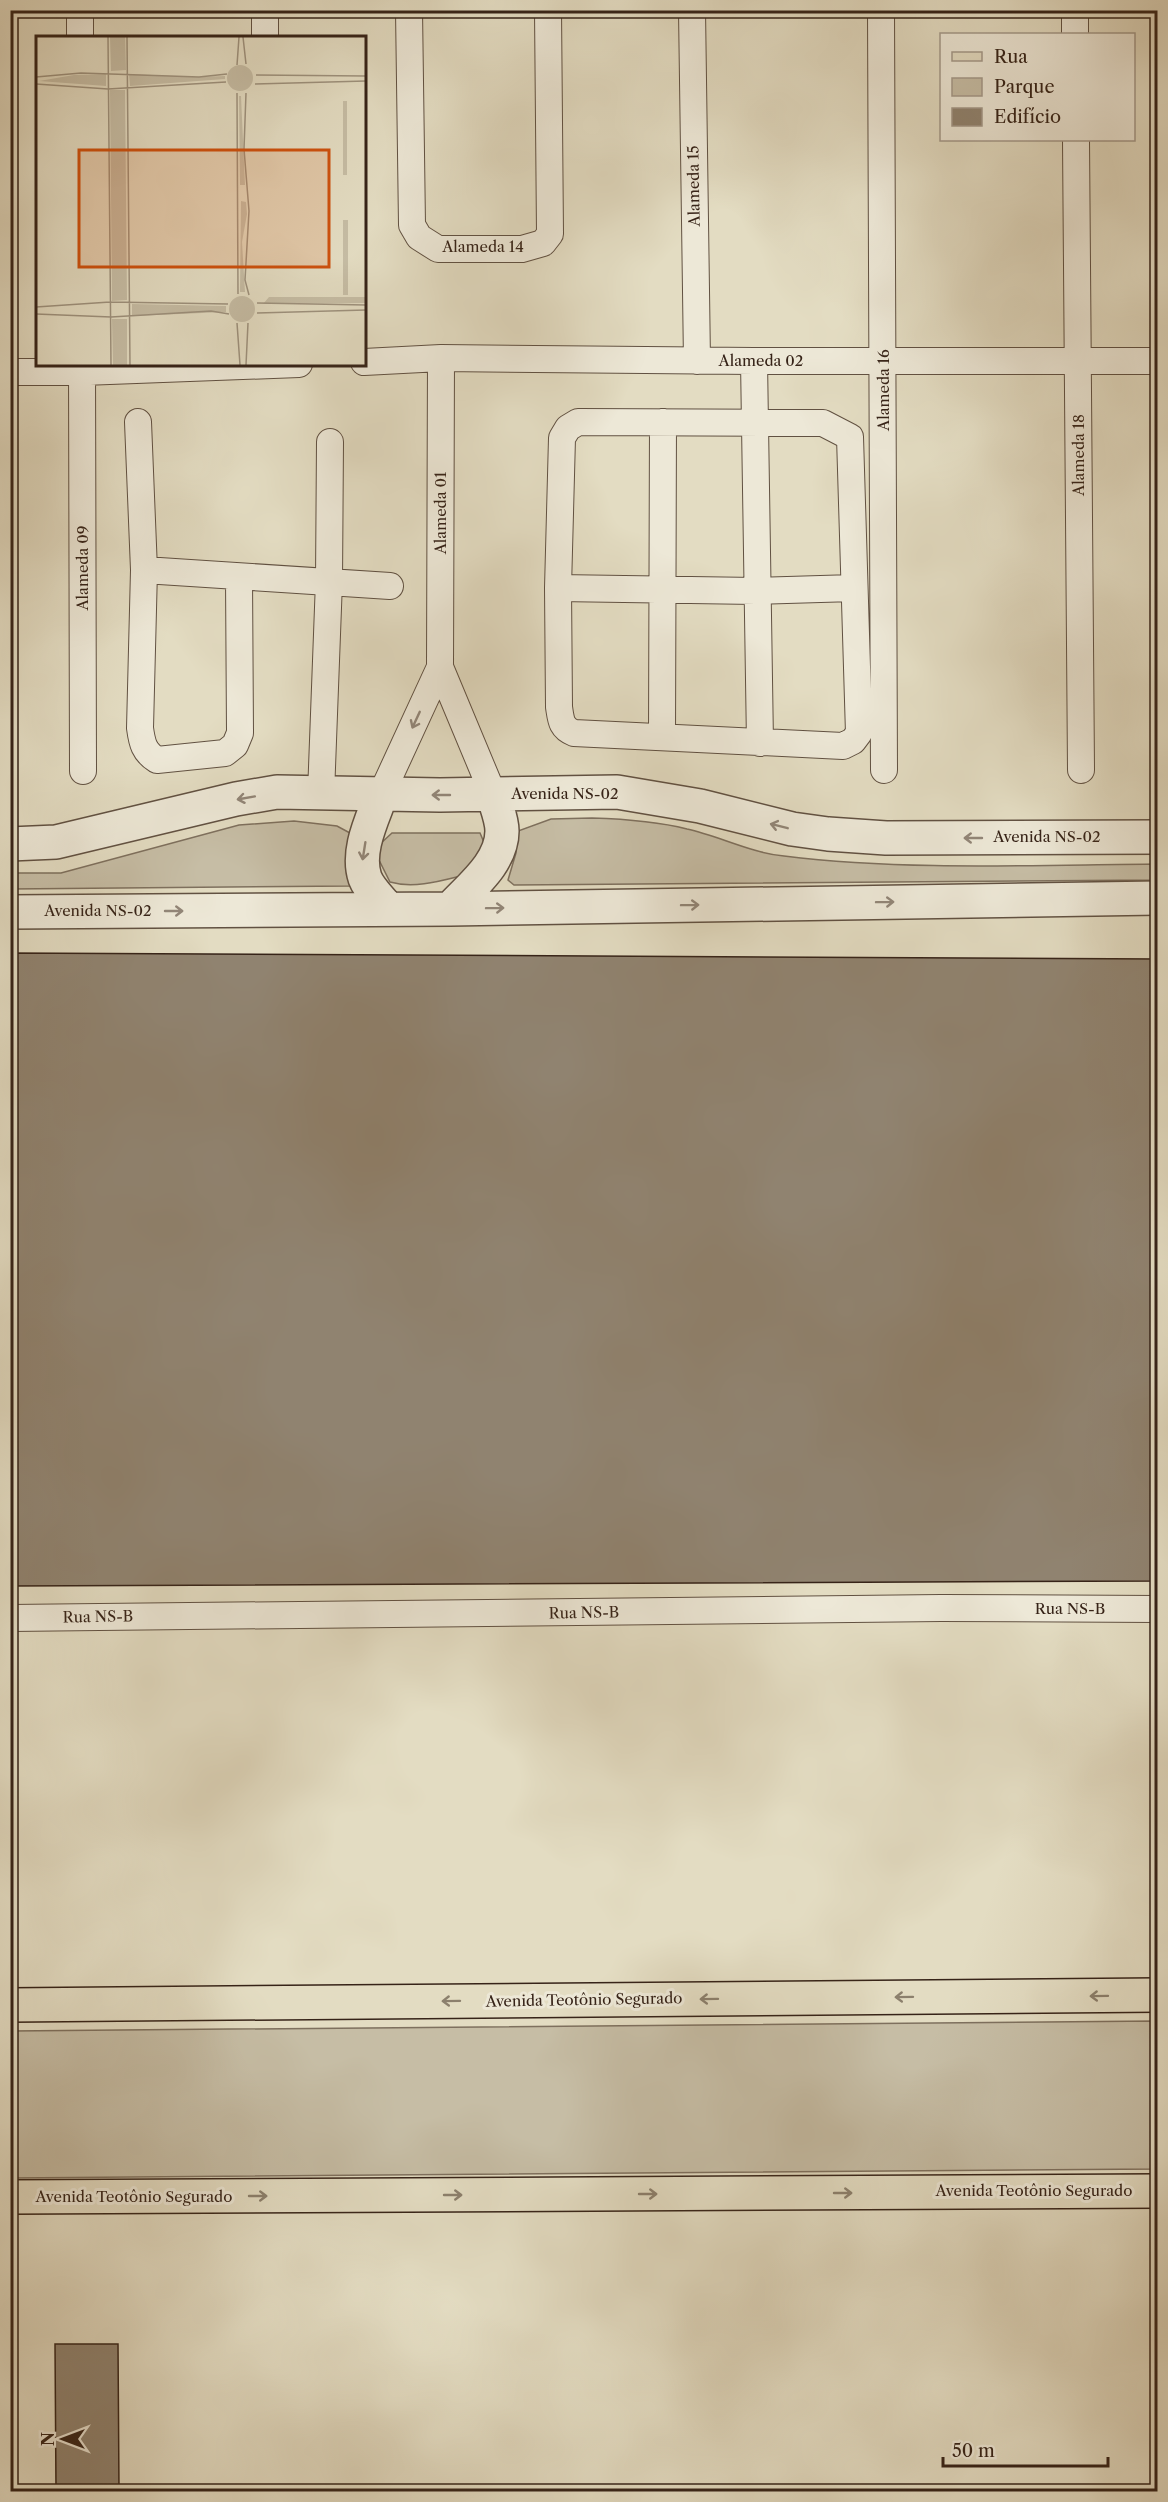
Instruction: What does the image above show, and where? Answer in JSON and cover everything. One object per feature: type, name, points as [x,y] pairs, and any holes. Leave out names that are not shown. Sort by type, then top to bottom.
[{"type":"main road","name":"Avenida Teotônio Segurado","points":[[10,2005],[1158,1995]]},
{"type":"main road","name":"Avenida Teotônio Segurado","points":[[10,2197],[1158,2191]]},
{"type":"street","points":[[80,10],[80,36]]},
{"type":"street","points":[[265,10],[265,36]]},
{"type":"street","name":"Alameda 14","points":[[408,10],[412,225],[419,237],[438,249],[522,249],[543,243],[550,234],[548,10]]},
{"type":"street","name":"Alameda 15","points":[[692,10],[697,361]]},
{"type":"street","name":"Alameda 16","points":[[881,10],[884,770]]},
{"type":"street","points":[[1075,10],[1075,33]]},
{"type":"street","name":"Alameda 18","points":[[1076,141],[1081,770]]},
{"type":"street","name":"Alameda 02","points":[[366,362],[441,358],[754,362],[1158,361]]},
{"type":"street","name":"Alameda 01","points":[[441,358],[440,667],[493,794]]},
{"type":"street","points":[[754,362],[753,423],[760,743]]},
{"type":"street","points":[[10,372],[206,366]]},
{"type":"street","name":"Alameda 09","points":[[82,368],[83,771]]},
{"type":"street","points":[[138,422],[144,570],[140,728],[142,742],[148,754],[157,760],[225,753],[234,745],[240,733],[239,578]]},
{"type":"street","points":[[578,422],[663,422],[823,423],[850,437],[859,733],[853,741],[843,746],[574,733],[566,730],[561,723],[558,707],[558,588],[562,438],[568,428],[578,422]]},
{"type":"street","points":[[662,737],[663,422]]},
{"type":"street","points":[[321,794],[329,581],[330,442]]},
{"type":"street","points":[[144,570],[239,578],[390,586]]},
{"type":"street","points":[[558,588],[756,591],[854,588]]},
{"type":"street","name":"Alameda 01","points":[[381,795],[440,667]]},
{"type":"street","name":"Avenida NS-02","points":[[10,844],[56,842],[236,799],[267,794],[617,792],[699,806],[792,829],[886,838],[1158,837]]},
{"type":"street","points":[[450,909],[490,866],[500,847],[502,829],[493,794]]},
{"type":"street","points":[[381,795],[364,842],[362,863],[366,880],[388,909]]},
{"type":"street","name":"Avenida NS-02","points":[[10,912],[450,909],[1158,898]]},
{"type":"street","name":"Rua NS-B","points":[[10,1618],[941,1608],[1158,1609]]},
{"type":"green space","points":[[592,818],[675,826],[759,852],[784,856],[830,861],[923,865],[1158,864],[1157,880],[514,885],[508,880],[516,853],[515,840],[518,831],[551,819]]},
{"type":"green space","points":[[294,821],[337,826],[350,833],[350,886],[11,889],[10,873],[61,873],[239,825]]},
{"type":"green space","points":[[392,833],[480,833],[486,847],[477,872],[422,884],[401,884],[390,882],[379,860],[380,844]]},
{"type":"green space","points":[[1157,2021],[1157,2169],[11,2178],[11,2031]]},
{"type":"building","points":[[10,953],[1158,959],[1158,1581],[10,1586]]},
{"type":"building","points":[[55,2344],[118,2344],[119,2489],[56,2489]]}]
